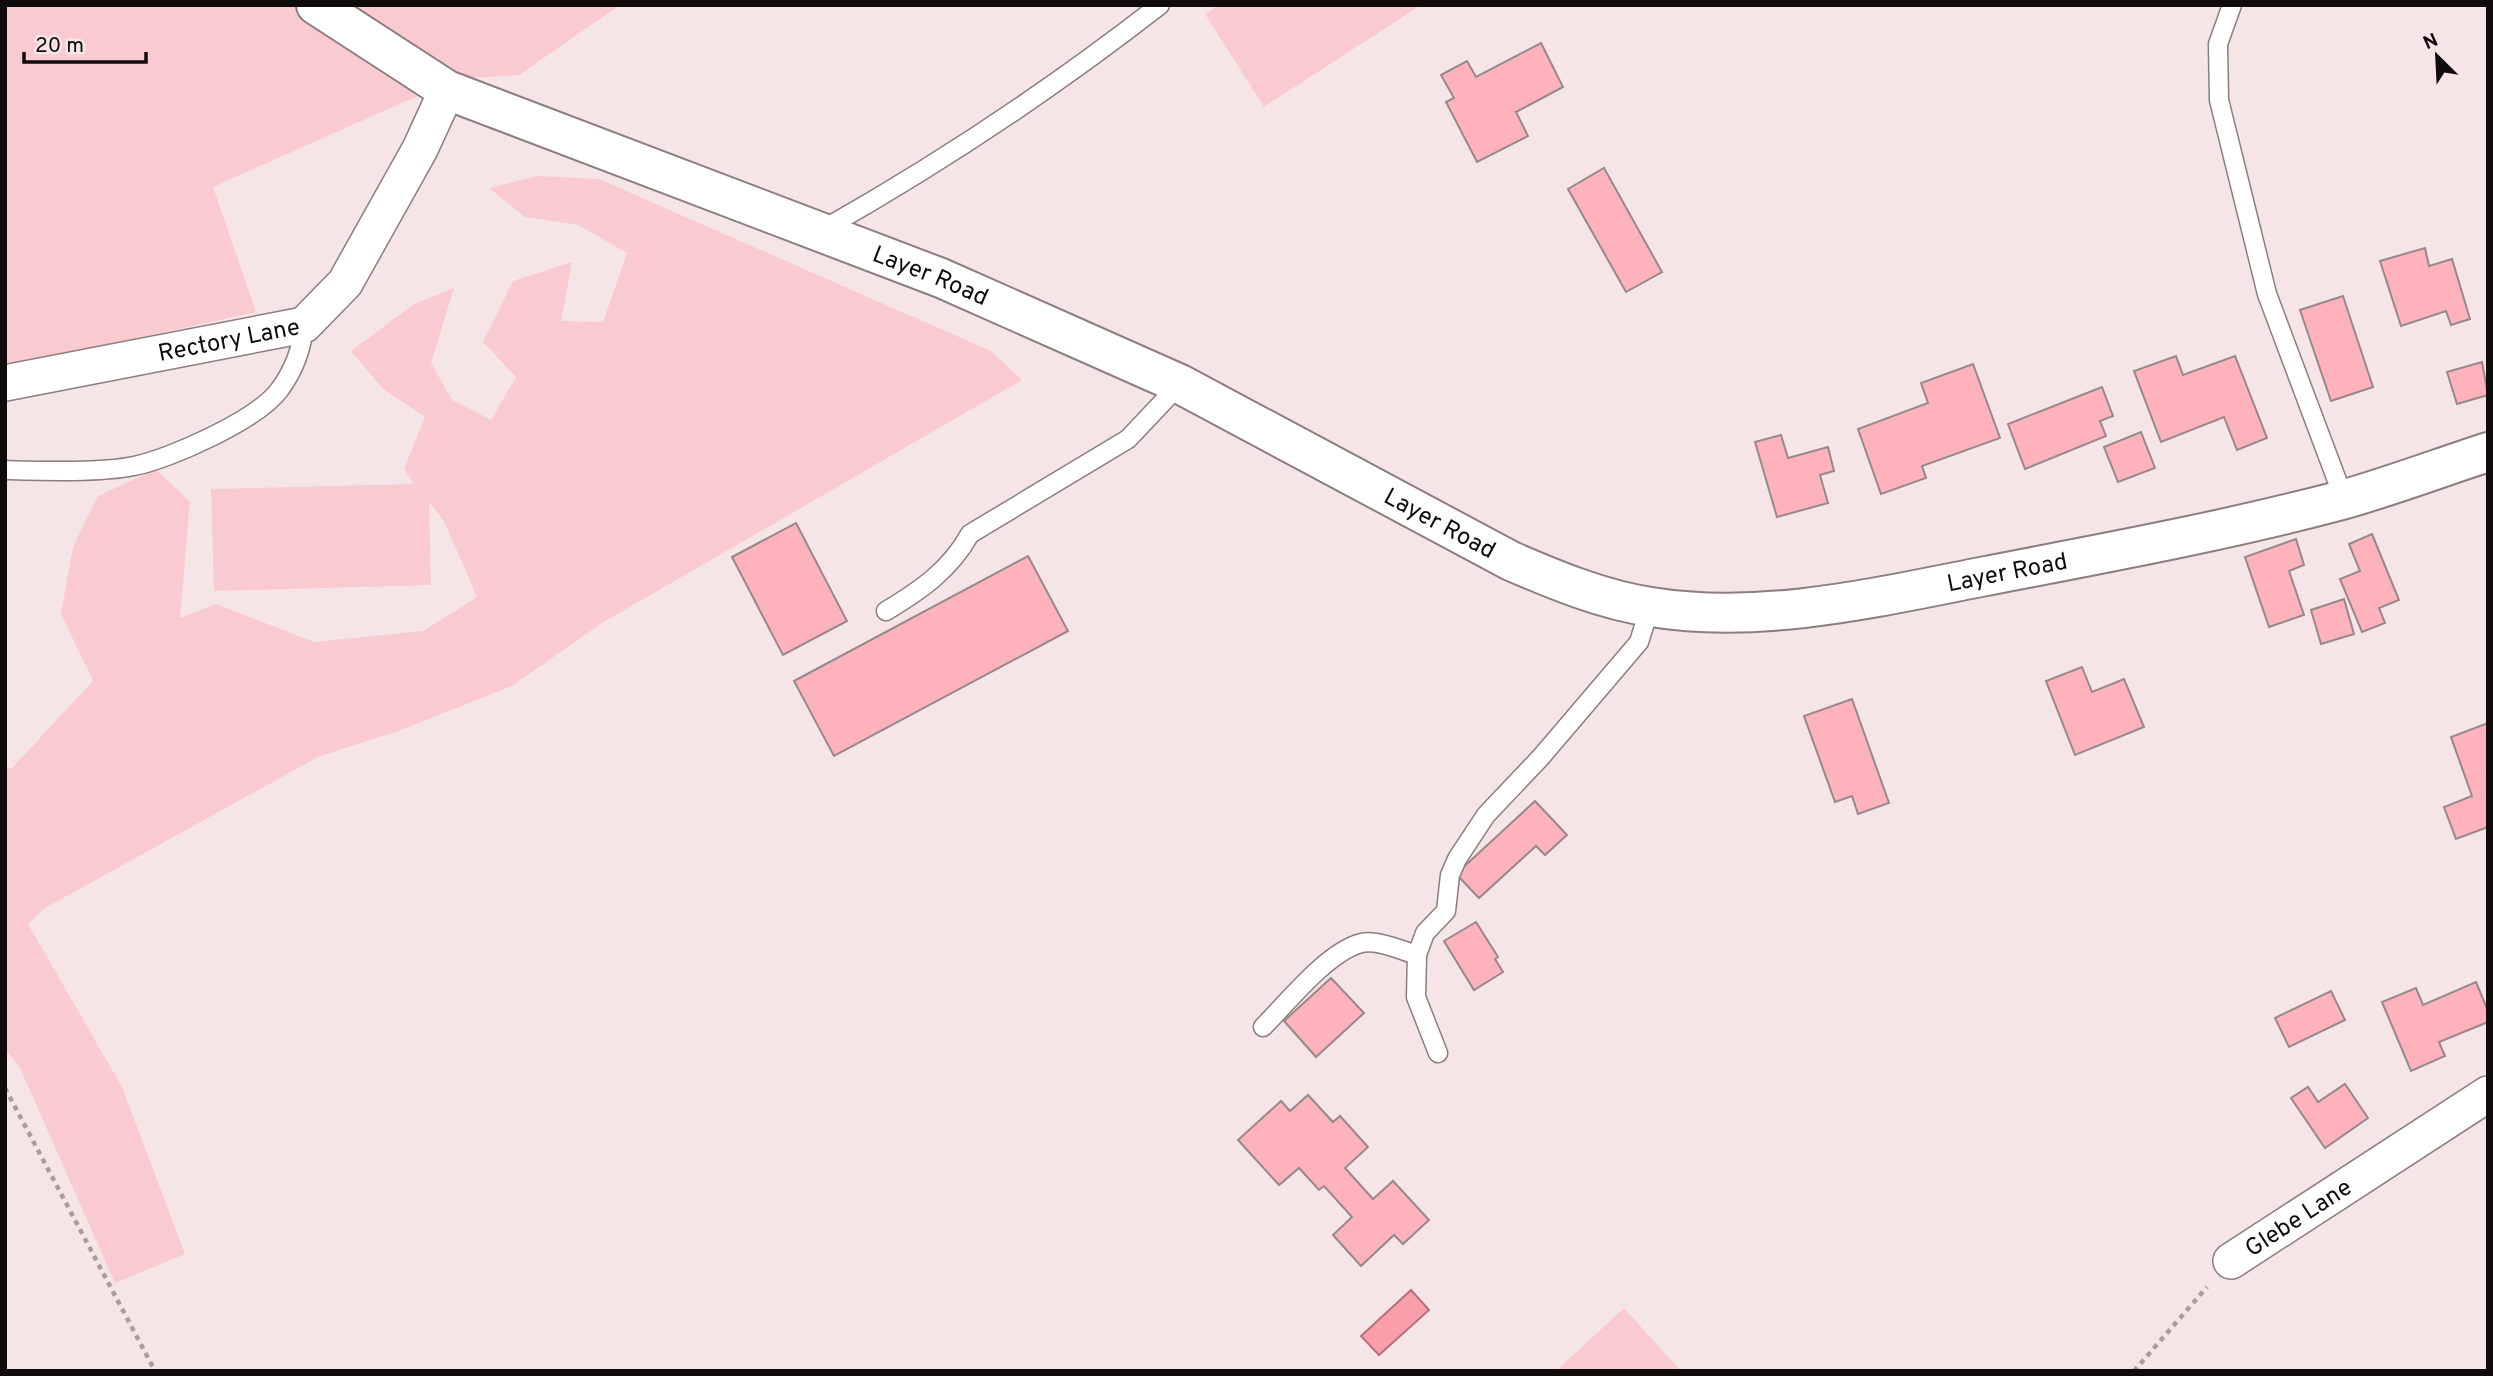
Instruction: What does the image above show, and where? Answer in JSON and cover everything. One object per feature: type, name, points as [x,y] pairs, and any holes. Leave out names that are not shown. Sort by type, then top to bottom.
[{"type":"street","name":"Layer Road","points":[[316,5],[447,90],[822,230],[942,278],[1180,384],[1511,561],[1566,584],[1650,607],[1698,611],[1770,610],[1867,599],[2191,537],[2344,499],[2488,452]]},
{"type":"street","name":"Rectory Lane","points":[[5,383],[304,325],[345,284],[420,149],[447,90]]},
{"type":"street","name":"Glebe Lane","points":[[2231,1261],[2488,1094]]},
{"type":"lane","points":[[822,230],[919,175],[977,137],[1076,70],[1160,5]]},
{"type":"lane","points":[[2232,5],[2218,44],[2219,100],[2267,294],[2344,499]]},
{"type":"lane","points":[[5,470],[134,466],[197,443],[238,422],[280,391],[302,349],[304,325]]},
{"type":"lane","points":[[886,611],[914,594],[956,558],[970,534],[1128,439],[1180,384]]},
{"type":"lane","points":[[1438,1053],[1416,996],[1417,955],[1425,933],[1446,911],[1450,875],[1486,815],[1541,757],[1639,642],[1650,607]]},
{"type":"lane","points":[[1263,1027],[1326,963],[1359,943],[1382,944],[1417,955]]},
{"type":"path","points":[[5,1088],[155,1371]]},
{"type":"path","name":"Glebe Lane","points":[[2134,1371],[2231,1261]]},
{"type":"shaded area","points":[[5,5],[620,5],[519,75],[456,79],[213,187],[256,312],[5,367]]},
{"type":"shaded area","points":[[1219,5],[1421,5],[1264,107],[1205,14]]},
{"type":"shaded area","points":[[538,176],[599,179],[991,351],[1022,380],[602,623],[512,686],[401,730],[318,757],[45,908],[28,924],[122,1087],[185,1254],[115,1283],[20,1068],[5,1048],[5,769],[12,768],[93,681],[61,614],[73,547],[98,496],[156,469],[190,502],[180,618],[216,604],[314,642],[423,631],[477,597],[444,521],[429,502],[431,585],[214,591],[211,489],[414,484],[404,469],[425,417],[383,389],[351,351],[414,304],[454,288],[431,363],[452,400],[491,420],[516,377],[483,342],[513,281],[572,262],[561,321],[603,322],[627,253],[578,225],[525,217],[489,188]]},
{"type":"shaded area","points":[[1411,1290],[1429,1310],[1379,1355],[1361,1336]]},
{"type":"shaded area","points":[[1624,1308],[1681,1371],[1556,1371]]},
{"type":"building","points":[[1541,43],[1563,87],[1516,112],[1528,136],[1477,162],[1446,102],[1454,98],[1441,75],[1467,61],[1476,77]]},
{"type":"building","points":[[1604,168],[1662,272],[1626,292],[1568,189]]},
{"type":"building","points":[[2425,248],[2429,266],[2452,259],[2470,319],[2451,325],[2446,311],[2401,326],[2380,261]]},
{"type":"building","points":[[2343,296],[2373,387],[2331,401],[2300,310]]},
{"type":"building","points":[[2176,356],[2183,375],[2235,356],[2267,438],[2237,450],[2224,417],[2161,442],[2134,371]]},
{"type":"building","points":[[2482,362],[2488,395],[2457,404],[2447,372]]},
{"type":"building","points":[[1973,364],[2000,438],[1922,466],[1926,478],[1881,494],[1858,429],[1928,403],[1921,383]]},
{"type":"building","points":[[2102,387],[2113,416],[2100,421],[2106,436],[2025,469],[2008,424]]},
{"type":"building","points":[[2141,432],[2155,468],[2118,482],[2104,447]]},
{"type":"building","points":[[1781,435],[1788,458],[1828,447],[1834,471],[1820,475],[1828,503],[1777,517],[1755,442]]},
{"type":"building","points":[[796,523],[847,621],[783,655],[732,557]]},
{"type":"building","points":[[2372,534],[2399,600],[2379,608],[2385,623],[2362,632],[2340,579],[2360,571],[2349,544]]},
{"type":"building","points":[[2296,539],[2304,565],[2289,571],[2304,615],[2269,627],[2245,557]]},
{"type":"building","points":[[1028,556],[1068,631],[834,756],[794,681]]},
{"type":"building","points":[[2344,599],[2354,634],[2321,644],[2311,610]]},
{"type":"building","points":[[2082,667],[2092,692],[2124,679],[2144,727],[2075,755],[2046,681]]},
{"type":"building","points":[[1852,699],[1889,803],[1858,814],[1852,796],[1835,802],[1804,716]]},
{"type":"building","points":[[2488,723],[2488,827],[2456,839],[2444,807],[2472,796],[2451,737]]},
{"type":"building","points":[[1535,801],[1567,835],[1545,855],[1536,846],[1479,898],[1456,874]]},
{"type":"building","points":[[1476,922],[1498,957],[1495,959],[1503,972],[1474,990],[1444,941]]},
{"type":"building","points":[[1331,978],[1364,1013],[1316,1057],[1284,1021]]},
{"type":"building","points":[[2476,982],[2488,1011],[2488,1022],[2439,1042],[2445,1056],[2411,1071],[2382,1002],[2416,988],[2423,1005]]},
{"type":"building","points":[[2331,991],[2345,1020],[2289,1047],[2275,1018]]},
{"type":"building","points":[[2345,1084],[2368,1118],[2325,1148],[2291,1098],[2308,1087],[2318,1102]]},
{"type":"building","points":[[1308,1095],[1333,1122],[1340,1116],[1368,1147],[1345,1168],[1373,1199],[1393,1181],[1429,1220],[1403,1244],[1394,1235],[1361,1266],[1333,1235],[1352,1217],[1324,1186],[1319,1190],[1299,1168],[1279,1185],[1238,1140],[1281,1101],[1290,1111]]}]
